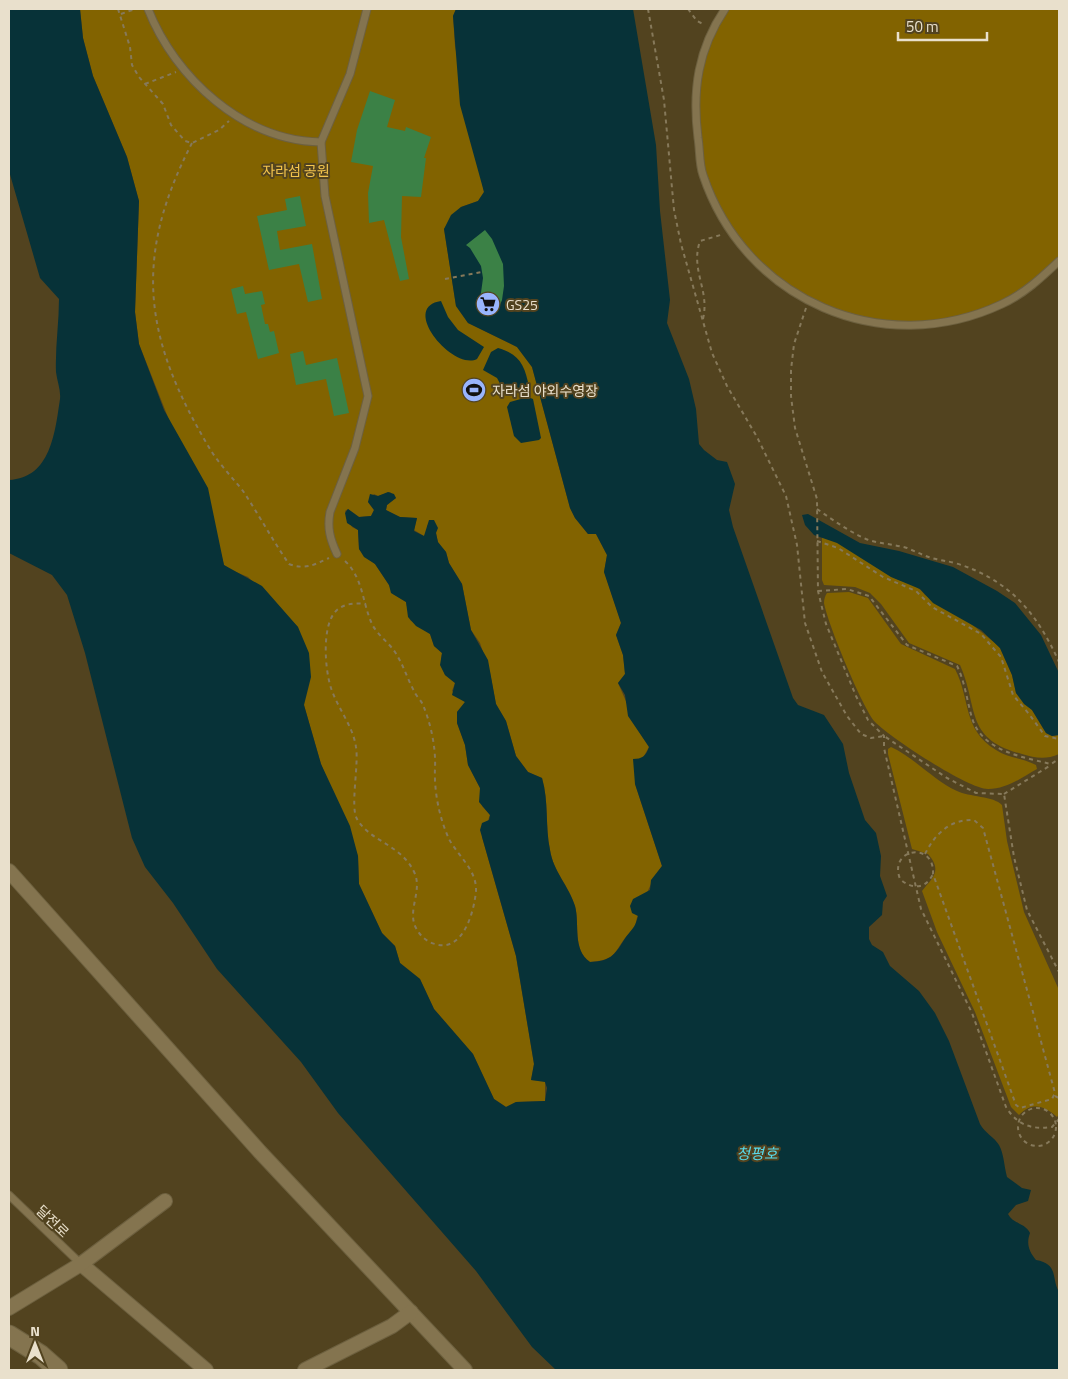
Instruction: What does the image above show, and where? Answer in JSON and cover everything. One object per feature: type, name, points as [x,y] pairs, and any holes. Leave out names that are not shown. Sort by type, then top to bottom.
[{"type":"main road","points":[[9,1335],[41,1355],[58,1370]]},
{"type":"street","points":[[9,871],[260,1152],[465,1370]]},
{"type":"street","points":[[9,1308],[81,1264],[165,1200]]},
{"type":"street","points":[[81,1264],[206,1370]]},
{"type":"street","points":[[305,1370],[392,1326],[411,1312]]},
{"type":"lane","points":[[148,9],[154,23],[182,69],[197,85],[236,114],[280,136],[306,142],[321,142]]},
{"type":"lane","points":[[337,554],[330,538],[328,523],[330,512],[355,448],[368,396],[325,196],[321,142],[350,74],[367,9]]},
{"type":"lane","points":[[725,9],[712,28],[699,67],[694,108],[703,175],[730,233],[776,282],[809,302],[844,317],[882,325],[930,325],[963,319],[1003,304],[1032,286],[1059,261]]},
{"type":"lane","name":"달전로","points":[[9,1195],[81,1264]]},
{"type":"path","points":[[118,9],[121,14],[132,65],[145,84],[163,104],[171,125],[185,141],[192,143]]},
{"type":"path","points":[[121,14],[135,9]]},
{"type":"path","points":[[648,9],[664,100],[674,210],[681,244],[712,353],[727,386],[757,437],[786,496],[797,545],[805,623],[822,672],[847,716],[861,734],[871,738],[884,736]]},
{"type":"path","points":[[688,9],[697,21],[712,28]]},
{"type":"path","points":[[145,84],[182,69]]},
{"type":"path","points":[[236,114],[219,130],[192,143],[171,187],[159,221],[155,247],[152,305],[164,352],[188,408],[210,450],[243,492],[289,564],[300,568],[311,567],[337,554],[355,572],[362,587],[373,626],[394,651],[424,706],[434,748],[436,791],[442,818],[449,838],[470,869],[475,883],[475,896],[464,932],[455,942],[446,946],[427,941],[416,928],[413,916],[418,888],[411,866],[396,850],[361,825],[355,815],[356,747],[351,727],[340,709],[331,688],[326,649],[329,627],[335,613],[346,605],[366,604]]},
{"type":"path","points":[[702,322],[706,297],[695,255],[700,241],[730,233]]},
{"type":"path","points":[[445,279],[482,272]]},
{"type":"path","points":[[809,302],[794,344],[790,370],[795,428],[817,500],[818,591],[826,624],[868,720],[884,736],[939,773],[976,793],[1004,794],[1059,759]]},
{"type":"path","points":[[817,509],[842,527],[868,540],[908,549],[936,560],[953,562],[994,581],[1023,603],[1035,617],[1046,632],[1059,662]]},
{"type":"path","points":[[817,541],[838,548],[883,577],[916,591],[932,607],[981,634],[1000,657],[1013,695],[1019,704],[1045,736],[1059,739]]},
{"type":"path","points":[[818,591],[848,589],[869,596],[907,645],[957,666],[972,720],[980,733],[992,744],[1010,754],[1051,764]]},
{"type":"path","points":[[884,736],[884,748],[921,909],[972,1013],[1006,1107],[1019,1122],[1032,1128],[1052,1127],[1059,1119]]},
{"type":"path","points":[[1004,794],[1014,857],[1027,910],[1059,972]]},
{"type":"path","points":[[925,854],[938,834],[951,824],[966,820],[978,822],[982,825],[1055,1096],[1059,1098]]},
{"type":"path","points":[[933,874],[927,883],[916,887],[905,883],[898,873],[900,861],[908,853],[925,854],[932,862],[933,874],[1016,1105],[1020,1108],[1052,1099],[1055,1096]]},
{"type":"path","points":[[1038,1108],[1049,1113],[1056,1123],[1054,1136],[1050,1141],[1039,1146],[1033,1146],[1022,1139],[1018,1128],[1019,1122],[1026,1112],[1038,1108]]},
{"type":"green space","name":"자라섬 공원","points":[[80,9],[456,9],[453,16],[455,46],[484,192],[478,201],[461,207],[444,229],[456,306],[468,323],[517,347],[532,367],[570,508],[575,518],[588,534],[596,534],[607,555],[604,572],[621,623],[616,635],[623,655],[625,674],[618,683],[639,731],[649,747],[635,772],[635,784],[662,866],[648,889],[634,929],[612,956],[604,960],[590,962],[584,957],[581,950],[575,906],[552,858],[546,796],[542,778],[528,772],[516,756],[506,721],[496,704],[490,673],[480,643],[471,630],[462,584],[449,563],[446,552],[438,543],[436,533],[427,525],[427,532],[424,536],[414,530],[417,518],[400,517],[386,510],[387,505],[396,498],[390,492],[378,496],[374,494],[368,502],[374,510],[371,516],[359,517],[348,509],[345,511],[352,527],[358,530],[359,549],[375,564],[393,594],[406,602],[410,620],[430,634],[434,646],[442,653],[441,660],[445,675],[455,683],[452,691],[465,702],[457,712],[457,723],[465,745],[468,765],[480,788],[482,806],[490,815],[482,837],[516,956],[534,1064],[531,1080],[545,1081],[545,1101],[516,1102],[506,1107],[494,1099],[473,1054],[434,1009],[420,979],[400,963],[395,946],[382,933],[359,884],[358,856],[321,764],[304,705],[298,627],[248,577],[224,565],[219,546],[139,344],[135,312],[139,201],[127,157],[93,76],[83,38]]},
{"type":"green space","points":[[725,9],[1059,9],[1059,261],[1003,304],[922,326],[844,317],[776,282],[730,233],[703,175],[694,108],[699,67]]},
{"type":"green space","points":[[822,537],[840,543],[894,578],[913,585],[925,595],[965,619],[995,643],[1000,648],[1012,675],[1016,693],[1032,710],[1046,733],[1052,736],[1059,735],[1059,754],[1045,758],[1031,757],[1003,748],[991,740],[982,731],[976,720],[960,665],[909,643],[881,604],[870,593],[855,587],[824,585],[822,580]]},
{"type":"green space","points":[[849,592],[868,598],[901,644],[955,669],[972,723],[985,742],[1005,755],[1036,765],[1037,769],[1014,782],[995,789],[978,787],[930,762],[875,722],[862,701],[846,665],[824,603],[827,593]]},
{"type":"green space","points":[[891,747],[957,791],[987,798],[1002,805],[1007,841],[1024,912],[1059,990],[1059,1114],[1057,1117],[1048,1110],[1038,1107],[1029,1108],[1019,1115],[1011,1107],[975,1012],[937,932],[922,891],[934,874],[935,865],[928,854],[912,849],[888,754],[888,749]]},
{"type":"water","name":"청평호","points":[[9,9],[80,9],[83,38],[93,76],[127,157],[139,201],[135,312],[139,344],[164,410],[208,488],[224,565],[262,586],[298,627],[309,653],[311,677],[304,705],[321,764],[350,826],[358,856],[359,884],[382,933],[395,946],[400,963],[420,979],[434,1009],[473,1054],[494,1099],[506,1107],[516,1102],[545,1101],[547,1088],[545,1082],[531,1080],[534,1064],[516,956],[480,830],[482,823],[489,820],[490,815],[479,802],[480,788],[468,765],[465,745],[457,723],[457,712],[465,702],[452,695],[455,683],[445,675],[440,665],[442,653],[434,646],[430,634],[416,626],[408,617],[406,602],[391,593],[389,585],[375,564],[364,557],[359,549],[358,530],[347,523],[345,513],[348,509],[359,517],[371,516],[374,510],[368,502],[370,494],[378,496],[388,492],[394,494],[396,498],[387,505],[386,510],[400,517],[417,518],[414,531],[424,536],[429,520],[434,520],[438,528],[436,533],[438,542],[446,552],[449,563],[462,584],[471,630],[488,660],[496,704],[506,721],[516,756],[528,772],[542,778],[546,796],[552,858],[575,906],[581,950],[584,957],[590,962],[611,957],[636,924],[638,916],[632,913],[630,906],[633,899],[650,890],[651,880],[662,866],[635,784],[633,759],[643,756],[649,747],[628,716],[625,695],[618,683],[625,674],[623,655],[616,635],[621,623],[604,572],[607,555],[596,534],[588,534],[575,518],[570,508],[532,367],[517,347],[468,323],[456,306],[444,229],[451,215],[461,207],[478,201],[484,192],[460,105],[453,16],[456,9],[633,9],[656,145],[660,211],[670,300],[667,323],[689,379],[696,409],[699,444],[717,460],[727,462],[735,484],[729,510],[733,527],[793,698],[798,705],[824,715],[843,744],[849,773],[865,820],[876,833],[881,856],[880,876],[887,896],[883,902],[882,915],[869,927],[869,939],[872,945],[883,952],[890,966],[919,991],[935,1013],[949,1041],[980,1124],[1001,1149],[1007,1177],[1022,1188],[1031,1190],[1028,1201],[1016,1205],[1008,1214],[1030,1233],[1028,1244],[1036,1260],[1048,1265],[1053,1272],[1059,1292],[1059,1370],[556,1370],[532,1347],[476,1271],[338,1113],[301,1062],[217,969],[173,903],[145,867],[132,838],[85,653],[67,595],[52,575],[9,553],[9,480],[23,477],[34,471],[42,462],[53,439],[60,396],[56,372],[59,299],[40,278],[9,171]]},
{"type":"water","points":[[441,301],[448,317],[458,330],[484,347],[477,359],[467,360],[455,356],[434,337],[428,325],[426,314],[430,306]]},
{"type":"water","points":[[498,348],[512,354],[520,362],[529,387],[528,390],[511,394],[505,393],[497,378],[483,370],[491,352]]},
{"type":"water","points":[[528,397],[533,399],[541,438],[521,443],[514,436],[507,407],[510,402]]},
{"type":"water","points":[[808,514],[860,543],[899,551],[953,567],[1015,603],[1041,635],[1059,673],[1059,735],[1052,736],[1046,733],[1032,710],[1024,704],[1016,693],[1012,675],[1000,648],[981,630],[933,603],[920,589],[891,577],[837,543],[814,535],[805,525],[802,515]]},
{"type":"building","points":[[370,91],[395,100],[387,127],[405,131],[406,127],[431,137],[424,158],[426,158],[421,197],[402,196],[401,237],[409,279],[400,281],[384,220],[369,223],[368,193],[373,166],[351,162],[357,130]]},
{"type":"building","points":[[300,196],[306,226],[277,231],[280,250],[312,244],[322,299],[308,302],[299,264],[269,270],[257,216],[287,210],[285,199]]},
{"type":"building","points":[[485,230],[492,239],[503,264],[504,286],[502,300],[497,312],[476,306],[480,300],[483,278],[481,266],[470,248],[466,245]]},
{"type":"building","points":[[243,286],[245,294],[262,291],[265,304],[261,305],[265,324],[268,324],[270,332],[274,331],[279,353],[258,359],[246,312],[237,314],[231,289]]},
{"type":"building","points":[[303,351],[306,365],[337,358],[349,413],[334,416],[326,379],[296,385],[290,354]]},
{"type":"place","name":"GS25","points":[[488,304]]},
{"type":"place","name":"자라섬 야외수영장","points":[[474,390]]}]
